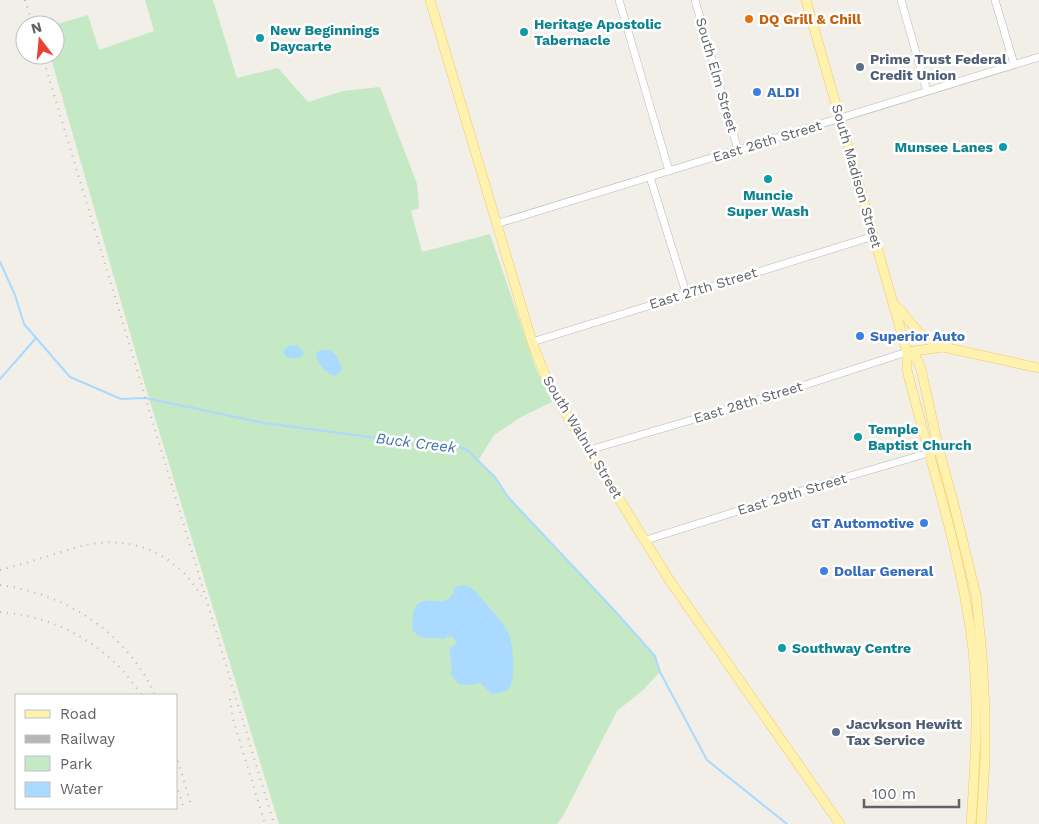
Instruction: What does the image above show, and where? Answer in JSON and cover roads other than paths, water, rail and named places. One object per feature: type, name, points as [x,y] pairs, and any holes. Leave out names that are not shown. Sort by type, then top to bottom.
[{"type":"main road","name":"South Walnut Street","points":[[430,0],[532,342],[552,391],[670,581],[840,824]]},
{"type":"main road","name":"South Madison Street","points":[[806,0],[894,304],[907,352],[907,370],[954,505],[976,596],[986,711],[985,760],[980,824]]},
{"type":"main road","points":[[894,304],[901,309],[926,339],[944,347],[1039,368]]},
{"type":"main road","points":[[907,352],[944,347]]},
{"type":"main road","name":"South Madison Street","points":[[907,352],[917,359],[921,369],[934,451],[956,552],[973,650],[976,731],[971,824]]},
{"type":"street","points":[[619,0],[669,171]]},
{"type":"street","name":"South Elm Street","points":[[695,0],[738,150]]},
{"type":"street","points":[[901,0],[927,91]]},
{"type":"street","points":[[995,0],[1014,64]]},
{"type":"street","name":"East 26th Street","points":[[496,224],[1039,57]]},
{"type":"street","points":[[650,177],[686,294]]},
{"type":"street","name":"East 27th Street","points":[[532,342],[874,236]]},
{"type":"street","name":"East 28th Street","points":[[589,450],[746,404],[907,352]]},
{"type":"street","name":"East 29th Street","points":[[646,540],[773,499],[934,451]]},
{"type":"water","points":[[297,345],[304,353],[299,358],[288,358],[284,354],[284,350],[289,346]]},
{"type":"water","points":[[320,350],[330,350],[337,357],[342,368],[339,374],[334,376],[322,367],[316,354]]},
{"type":"water","points":[[462,585],[470,587],[475,591],[509,634],[513,654],[513,672],[510,686],[504,692],[492,694],[480,683],[458,684],[450,673],[452,668],[449,649],[455,645],[456,641],[453,637],[449,636],[443,639],[424,638],[412,628],[415,609],[418,604],[423,601],[445,601],[450,598],[455,587]]},
{"type":"waterway","name":"Buck Creek","points":[[0,262],[15,295],[24,324],[70,377],[121,399],[145,398],[264,423],[400,441],[451,444],[467,450],[495,477],[508,497],[655,656],[660,672],[707,760],[787,824]]},
{"type":"waterway","points":[[0,379],[36,338]]},
{"type":"railway","points":[[25,0],[30,15]]},
{"type":"railway","points":[[45,65],[274,824]]},
{"type":"railway","points":[[0,570],[89,544],[115,542],[144,548],[171,562],[193,583],[201,596]]},
{"type":"railway","points":[[0,585],[49,597],[71,607],[92,620],[111,635],[128,653],[143,673],[154,694]]},
{"type":"railway","points":[[0,612],[42,620],[62,627],[81,637],[114,662],[140,694]]},
{"type":"railway","points":[[230,699],[233,719],[265,824]]},
{"type":"railway","points":[[178,761],[191,805]]},
{"type":"railway","points":[[178,790],[184,808]]},
{"type":"place","name":"DQ Grill & Chill","points":[[749,19]]},
{"type":"place","name":"Heritage Apostolic Tabernacle","points":[[524,32]]},
{"type":"place","name":"New Beginnings Daycarte","points":[[260,38]]},
{"type":"place","name":"Prime Trust Federal Credit Union","points":[[860,67]]},
{"type":"place","name":"ALDI","points":[[757,92]]},
{"type":"place","name":"Munsee Lanes","points":[[1003,147]]},
{"type":"place","name":"Muncie Super Wash","points":[[768,179]]},
{"type":"place","name":"Superior Auto","points":[[860,336]]},
{"type":"place","name":"Temple Baptist Church","points":[[858,437]]},
{"type":"place","name":"GT Automotive","points":[[924,523]]},
{"type":"place","name":"Dollar General","points":[[824,571]]},
{"type":"place","name":"Southway Centre","points":[[782,648]]},
{"type":"place","name":"Jacvkson Hewitt Tax Service","points":[[836,732]]}]
